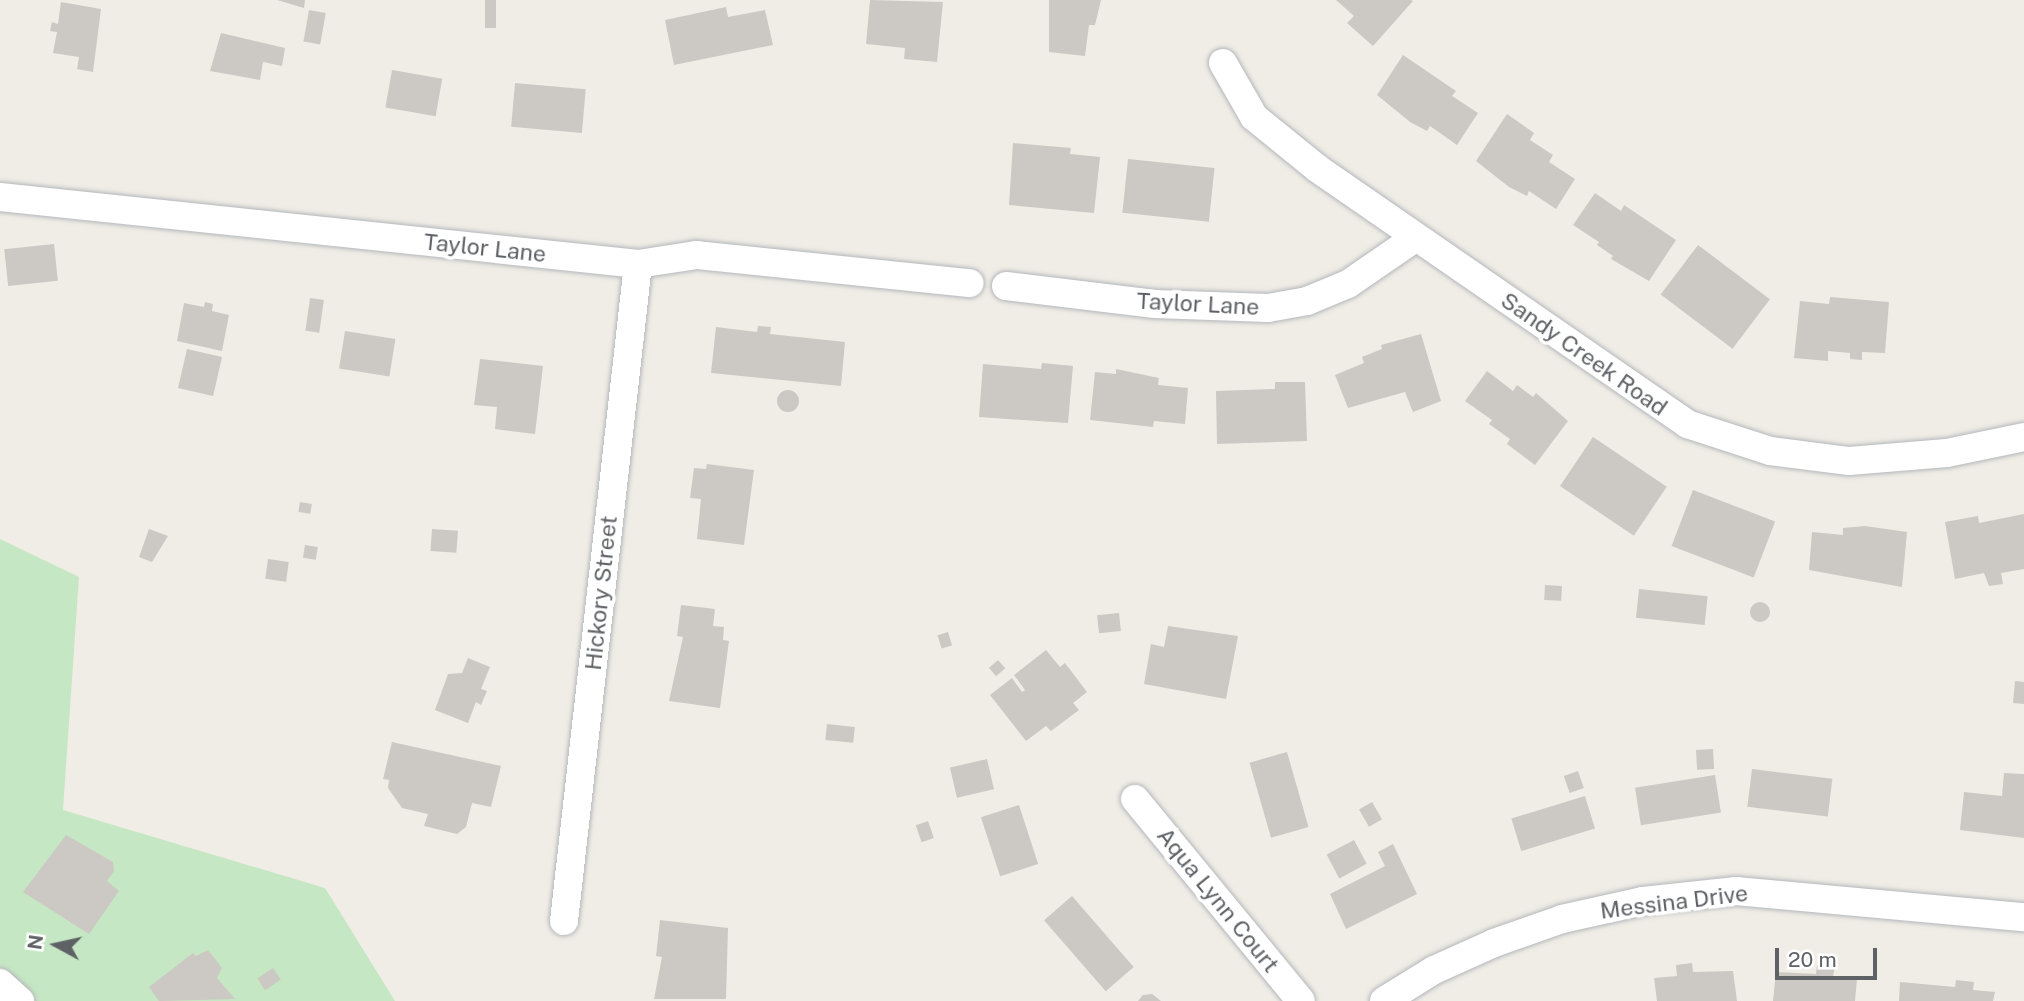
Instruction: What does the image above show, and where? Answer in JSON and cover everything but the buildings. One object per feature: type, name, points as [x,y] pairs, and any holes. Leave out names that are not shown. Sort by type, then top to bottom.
[{"type":"street","name":"Sandy Creek Road","points":[[1223,63],[1254,117],[1415,238],[1658,408],[1728,440],[1770,451],[1849,461],[1947,453],[2024,438]]},
{"type":"street","name":"Taylor Lane","points":[[0,197],[638,264],[696,255],[970,283]]},
{"type":"street","name":"Taylor Lane","points":[[1006,286],[1154,304],[1268,308],[1307,301],[1348,284],[1415,238]]},
{"type":"street","name":"Hickory Street","points":[[564,921],[638,264]]},
{"type":"street","name":"Aqua Lynn Court","points":[[1135,799],[1301,1001]]},
{"type":"street","name":"Messina Drive","points":[[1384,1001],[1434,970],[1494,943],[1562,919],[1643,901],[1736,891],[2024,916]]},
{"type":"street","points":[[0,983],[20,1001]]},
{"type":"green space","points":[[0,539],[79,577],[63,810],[325,888],[395,1001],[0,1001]]}]
